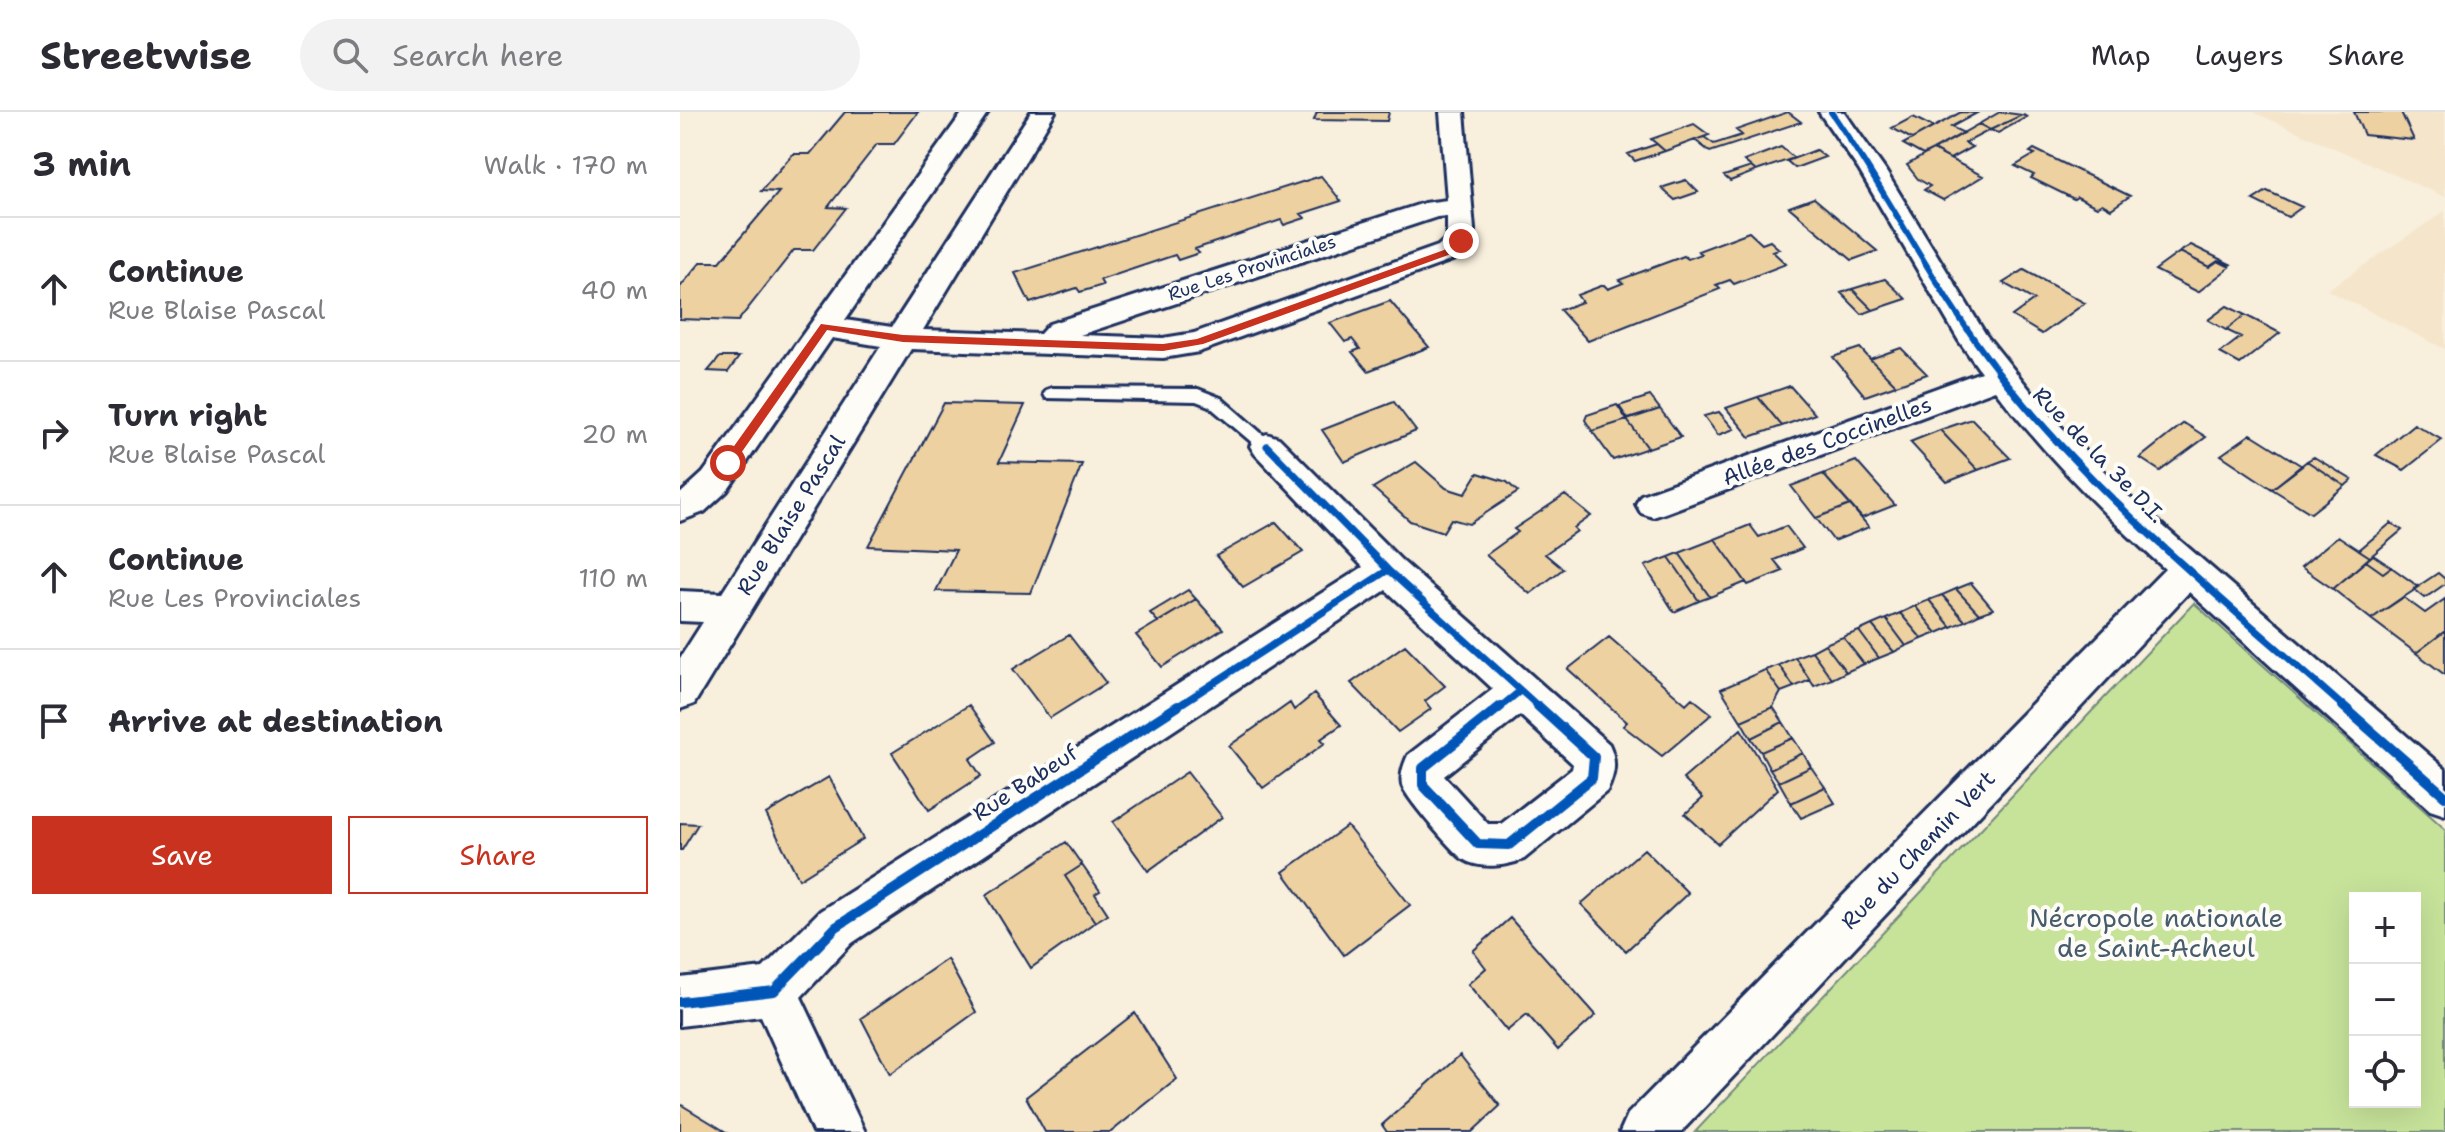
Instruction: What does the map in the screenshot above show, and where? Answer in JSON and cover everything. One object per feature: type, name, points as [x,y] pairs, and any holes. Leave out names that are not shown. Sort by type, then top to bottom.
[{"type":"street","points":[[680,508],[692,503],[715,482],[976,112]]},
{"type":"street","name":"Rue Blaise Pascal","points":[[680,692],[1043,112]]},
{"type":"street","points":[[824,327],[903,339],[1163,348],[1199,342],[1448,252],[1461,241],[1452,112]]},
{"type":"street","name":"Rue de la 3e D.I.","points":[[1831,112],[1872,170],[1974,341],[2000,377],[2114,503],[2256,632],[2445,796]]},
{"type":"street","name":"Rue Les Provinciales","points":[[1048,344],[1060,331],[1075,326],[1434,209],[1461,207]]},
{"type":"street","name":"Allée des Coccinelles","points":[[1653,504],[2000,377]]},
{"type":"street","points":[[1267,446],[1388,570],[1520,691]]},
{"type":"street","name":"Rue du Chemin Vert","points":[[1646,1132],[2189,568]]},
{"type":"street","name":"Rue Babeuf","points":[[774,991],[836,927],[1388,570]]},
{"type":"street","points":[[680,606],[733,608]]},
{"type":"street","points":[[680,1002],[774,991],[839,1132]]},
{"type":"lane","points":[[1052,394],[1198,395],[1215,402],[1267,446]]},
{"type":"shaded area","points":[[2253,112],[2445,112],[2445,197]]},
{"type":"shaded area","points":[[2445,211],[2445,349],[2327,290]]},
{"type":"green space","name":"Nécropole nationale de Saint-Acheul","points":[[2194,603],[2445,829],[2445,1132],[1695,1132]]},
{"type":"building","points":[[845,112],[918,112],[894,144],[877,144],[828,207],[846,208],[813,250],[794,250],[738,321],[680,319],[680,287],[701,262],[720,262],[779,192],[761,191],[793,154],[810,154]]},
{"type":"building","points":[[1317,112],[1389,112],[1387,121],[1314,120]]},
{"type":"building","points":[[1788,112],[1801,122],[1710,152],[1695,140],[1704,137],[1714,144],[1742,135],[1736,130]]},
{"type":"building","points":[[1961,112],[1977,113],[1951,127],[1964,133],[1923,155],[1903,144]]},
{"type":"building","points":[[2000,112],[2022,115],[1990,130],[1979,124]]},
{"type":"building","points":[[2354,112],[2401,112],[2414,140],[2364,135]]},
{"type":"building","points":[[2022,115],[2027,117],[1998,133],[1990,130]]},
{"type":"building","points":[[1913,117],[1933,127],[1912,139],[1892,128]]},
{"type":"building","points":[[1694,124],[1709,135],[1665,151],[1651,139]]},
{"type":"building","points":[[1979,124],[1990,130],[1965,143],[1972,147],[1950,159],[1933,150]]},
{"type":"building","points":[[1657,144],[1665,151],[1635,161],[1628,154]]},
{"type":"building","points":[[1781,147],[1794,158],[1756,171],[1744,161]]},
{"type":"building","points":[[2034,149],[2130,196],[2111,209],[2102,204],[2097,207],[2031,178],[2034,175],[2015,166],[2035,154],[2030,152]]},
{"type":"building","points":[[1816,150],[1825,157],[1795,168],[1787,161]]},
{"type":"building","points":[[1933,150],[1983,176],[1943,200],[1924,190],[1930,186],[1918,179],[1907,165]]},
{"type":"building","points":[[1751,167],[1756,171],[1730,181],[1724,176]]},
{"type":"building","points":[[1321,176],[1341,201],[1301,214],[1305,218],[1284,225],[1281,220],[1195,249],[1199,253],[1178,260],[1175,255],[1100,280],[1103,285],[1080,292],[1077,288],[1030,303],[1015,273]]},
{"type":"building","points":[[1686,180],[1698,192],[1675,200],[1661,188]]},
{"type":"building","points":[[2267,191],[2302,207],[2288,217],[2253,200]]},
{"type":"building","points":[[1814,198],[1877,251],[1852,260],[1789,207]]},
{"type":"building","points":[[1749,232],[1762,244],[1770,241],[1779,249],[1772,251],[1786,264],[1734,284],[1730,280],[1716,285],[1720,289],[1588,341],[1560,310],[1582,302],[1577,295],[1604,285],[1608,289],[1623,283],[1619,280],[1684,256],[1688,259],[1702,254],[1698,251]]},
{"type":"building","points":[[2191,245],[2232,265],[2218,261],[2209,267],[2180,252]]},
{"type":"building","points":[[2180,252],[2209,267],[2218,261],[2230,267],[2198,292],[2155,270]]},
{"type":"building","points":[[2024,270],[2085,303],[2042,334],[2012,316],[2034,300],[2003,283]]},
{"type":"building","points":[[1885,279],[1906,299],[1873,310],[1852,289]]},
{"type":"building","points":[[1852,289],[1873,310],[1862,314],[1841,293]]},
{"type":"building","points":[[1390,301],[1429,347],[1368,371],[1352,352],[1360,349],[1352,339],[1345,342],[1330,323]]},
{"type":"building","points":[[2227,306],[2245,315],[2226,330],[2208,320]]},
{"type":"building","points":[[2245,315],[2280,333],[2240,364],[2220,353],[2241,337],[2226,330]]},
{"type":"building","points":[[1860,348],[1896,385],[1865,396],[1833,357]]},
{"type":"building","points":[[1901,348],[1927,374],[1896,385],[1870,359]]},
{"type":"building","points":[[720,357],[739,357],[728,372],[708,371]]},
{"type":"building","points":[[1790,386],[1815,414],[1782,426],[1758,397]]},
{"type":"building","points":[[1650,396],[1660,409],[1628,419],[1619,406]]},
{"type":"building","points":[[1758,397],[1782,426],[1750,437],[1726,408]]},
{"type":"building","points":[[1394,402],[1416,431],[1344,462],[1322,430]]},
{"type":"building","points":[[944,403],[1025,405],[999,462],[1082,464],[1031,593],[936,591],[956,550],[868,546]]},
{"type":"building","points":[[1617,405],[1627,420],[1592,431],[1585,420],[1587,415]]},
{"type":"building","points":[[1660,409],[1681,437],[1648,448],[1627,420]]},
{"type":"building","points":[[1719,412],[1734,429],[1718,435],[1704,416]]},
{"type":"building","points":[[1972,419],[2010,458],[1978,470],[1940,430]]},
{"type":"building","points":[[1627,420],[1648,448],[1613,460],[1592,431]]},
{"type":"building","points":[[2184,423],[2206,437],[2160,471],[2140,458]]},
{"type":"building","points":[[2414,424],[2442,440],[2404,470],[2376,455]]},
{"type":"building","points":[[1940,430],[1978,470],[1947,482],[1910,442]]},
{"type":"building","points":[[2251,434],[2302,466],[2272,489],[2221,455]]},
{"type":"building","points":[[2314,457],[2352,480],[2345,486],[2307,461]]},
{"type":"building","points":[[1856,461],[1895,505],[1862,518],[1823,474]]},
{"type":"building","points":[[2307,461],[2345,486],[2311,513],[2272,489]]},
{"type":"building","points":[[1416,462],[1446,488],[1465,494],[1478,473],[1507,482],[1518,492],[1469,524],[1451,519],[1443,532],[1410,521],[1373,488]]},
{"type":"building","points":[[1823,474],[1850,505],[1816,518],[1791,486]]},
{"type":"building","points":[[1565,495],[1591,516],[1574,528],[1577,531],[1545,554],[1563,569],[1530,594],[1486,555],[1518,532],[1514,529]]},
{"type":"building","points":[[1850,505],[1869,527],[1834,541],[1816,518]]},
{"type":"building","points":[[1276,522],[1303,552],[1243,587],[1216,556]]},
{"type":"building","points":[[2391,523],[2402,530],[2370,557],[2359,550]]},
{"type":"building","points":[[1750,525],[1759,537],[1786,526],[1803,548],[1774,560],[1783,571],[1748,585],[1715,539]]},
{"type":"building","points":[[2338,536],[2370,557],[2333,589],[2301,567]]},
{"type":"building","points":[[1715,539],[1746,582],[1710,597],[1679,553]]},
{"type":"building","points":[[1679,553],[1710,597],[1699,601],[1669,557]]},
{"type":"building","points":[[2373,555],[2391,567],[2383,573],[2366,561]]},
{"type":"building","points":[[1669,557],[1699,601],[1674,612],[1645,566]]},
{"type":"building","points":[[2366,561],[2383,573],[2391,567],[2419,587],[2371,619],[2333,589]]},
{"type":"building","points":[[2438,573],[2445,579],[2445,584],[2425,598],[2414,589]]},
{"type":"building","points":[[1971,583],[1993,609],[1979,614],[1956,589]]},
{"type":"building","points":[[1956,589],[1979,614],[1965,621],[1942,595]]},
{"type":"building","points":[[1188,590],[1196,599],[1158,622],[1150,613]]},
{"type":"building","points":[[1942,595],[1965,621],[1951,627],[1929,600]]},
{"type":"building","points":[[2403,597],[2425,613],[2445,599],[2445,631],[2416,653],[2371,619]]},
{"type":"building","points":[[1196,599],[1223,629],[1162,667],[1136,635]]},
{"type":"building","points":[[1929,600],[1951,627],[1937,633],[1915,606]]},
{"type":"building","points":[[1915,606],[1937,633],[1922,639],[1900,613]]},
{"type":"building","points":[[1900,613],[1922,639],[1906,646],[1886,619]]},
{"type":"building","points":[[1886,619],[1906,646],[1894,652],[1872,625]]},
{"type":"building","points":[[1872,625],[1894,652],[1879,658],[1859,631]]},
{"type":"building","points":[[1859,631],[1879,658],[1864,664],[1843,637]]},
{"type":"building","points":[[2445,631],[2445,675],[2416,653]]},
{"type":"building","points":[[1069,635],[1106,683],[1050,718],[1013,669]]},
{"type":"building","points":[[1609,637],[1686,704],[1692,698],[1712,714],[1662,756],[1623,726],[1627,722],[1568,669]]},
{"type":"building","points":[[1843,637],[1864,664],[1846,672],[1825,644]]},
{"type":"building","points":[[1825,644],[1846,672],[1832,679],[1812,651]]},
{"type":"building","points":[[1405,645],[1445,686],[1425,701],[1431,709],[1398,732],[1351,683]]},
{"type":"building","points":[[1812,651],[1832,679],[1814,686],[1795,657]]},
{"type":"building","points":[[1795,657],[1810,680],[1794,687],[1779,665]]},
{"type":"building","points":[[1779,665],[1794,687],[1781,692],[1765,670]]},
{"type":"building","points":[[1765,670],[1781,692],[1773,707],[1741,721],[1721,689]]},
{"type":"building","points":[[1314,694],[1341,725],[1321,739],[1325,743],[1263,788],[1229,746],[1290,703],[1294,710]]},
{"type":"building","points":[[969,705],[995,742],[970,759],[981,776],[929,810],[892,753]]},
{"type":"building","points":[[1773,707],[1783,722],[1751,738],[1741,721]]},
{"type":"building","points":[[1783,722],[1793,738],[1761,752],[1751,738]]},
{"type":"building","points":[[1741,729],[1778,789],[1718,844],[1685,814],[1703,798],[1683,779]]},
{"type":"building","points":[[1793,738],[1803,753],[1770,769],[1761,752]]},
{"type":"building","points":[[1803,753],[1811,767],[1779,782],[1770,769]]},
{"type":"building","points":[[1811,767],[1825,787],[1791,803],[1779,782]]},
{"type":"building","points":[[1187,772],[1222,817],[1148,871],[1113,822]]},
{"type":"building","points":[[829,777],[863,839],[799,879],[766,814]]},
{"type":"building","points":[[1825,787],[1835,803],[1801,818],[1791,803]]},
{"type":"building","points":[[680,823],[698,824],[682,850],[680,850]]},
{"type":"building","points":[[1347,826],[1410,905],[1344,955],[1283,872]]},
{"type":"building","points":[[1066,842],[1082,865],[1065,876],[1095,922],[1031,968],[986,895]]},
{"type":"building","points":[[1644,849],[1688,893],[1626,951],[1581,904]]},
{"type":"building","points":[[1082,865],[1100,891],[1095,894],[1108,914],[1095,922],[1065,876]]},
{"type":"building","points":[[1510,918],[1596,1015],[1558,1050],[1527,1014],[1507,1031],[1468,984],[1486,968],[1473,951]]},
{"type":"building","points":[[947,959],[976,1012],[890,1074],[861,1018]]},
{"type":"building","points":[[1135,1013],[1177,1079],[1111,1132],[1045,1132],[1026,1097]]},
{"type":"building","points":[[1460,1055],[1500,1106],[1472,1132],[1387,1132],[1382,1125]]},
{"type":"building","points":[[680,1104],[726,1132],[680,1132]]},
{"type":"cycle path","points":[[1831,112],[1872,170],[1974,341],[2038,423],[2114,503],[2445,796]]},
{"type":"cycle path","points":[[1267,446],[1388,570],[1594,757],[1592,778],[1509,845],[1478,844],[1423,785],[1423,768],[1520,691]]},
{"type":"cycle path","points":[[680,1002],[774,991],[836,927],[1388,570]]},
{"type":"route","points":[[728,463],[824,327],[903,339],[1163,348],[1199,342],[1448,252],[1461,241]]}]
